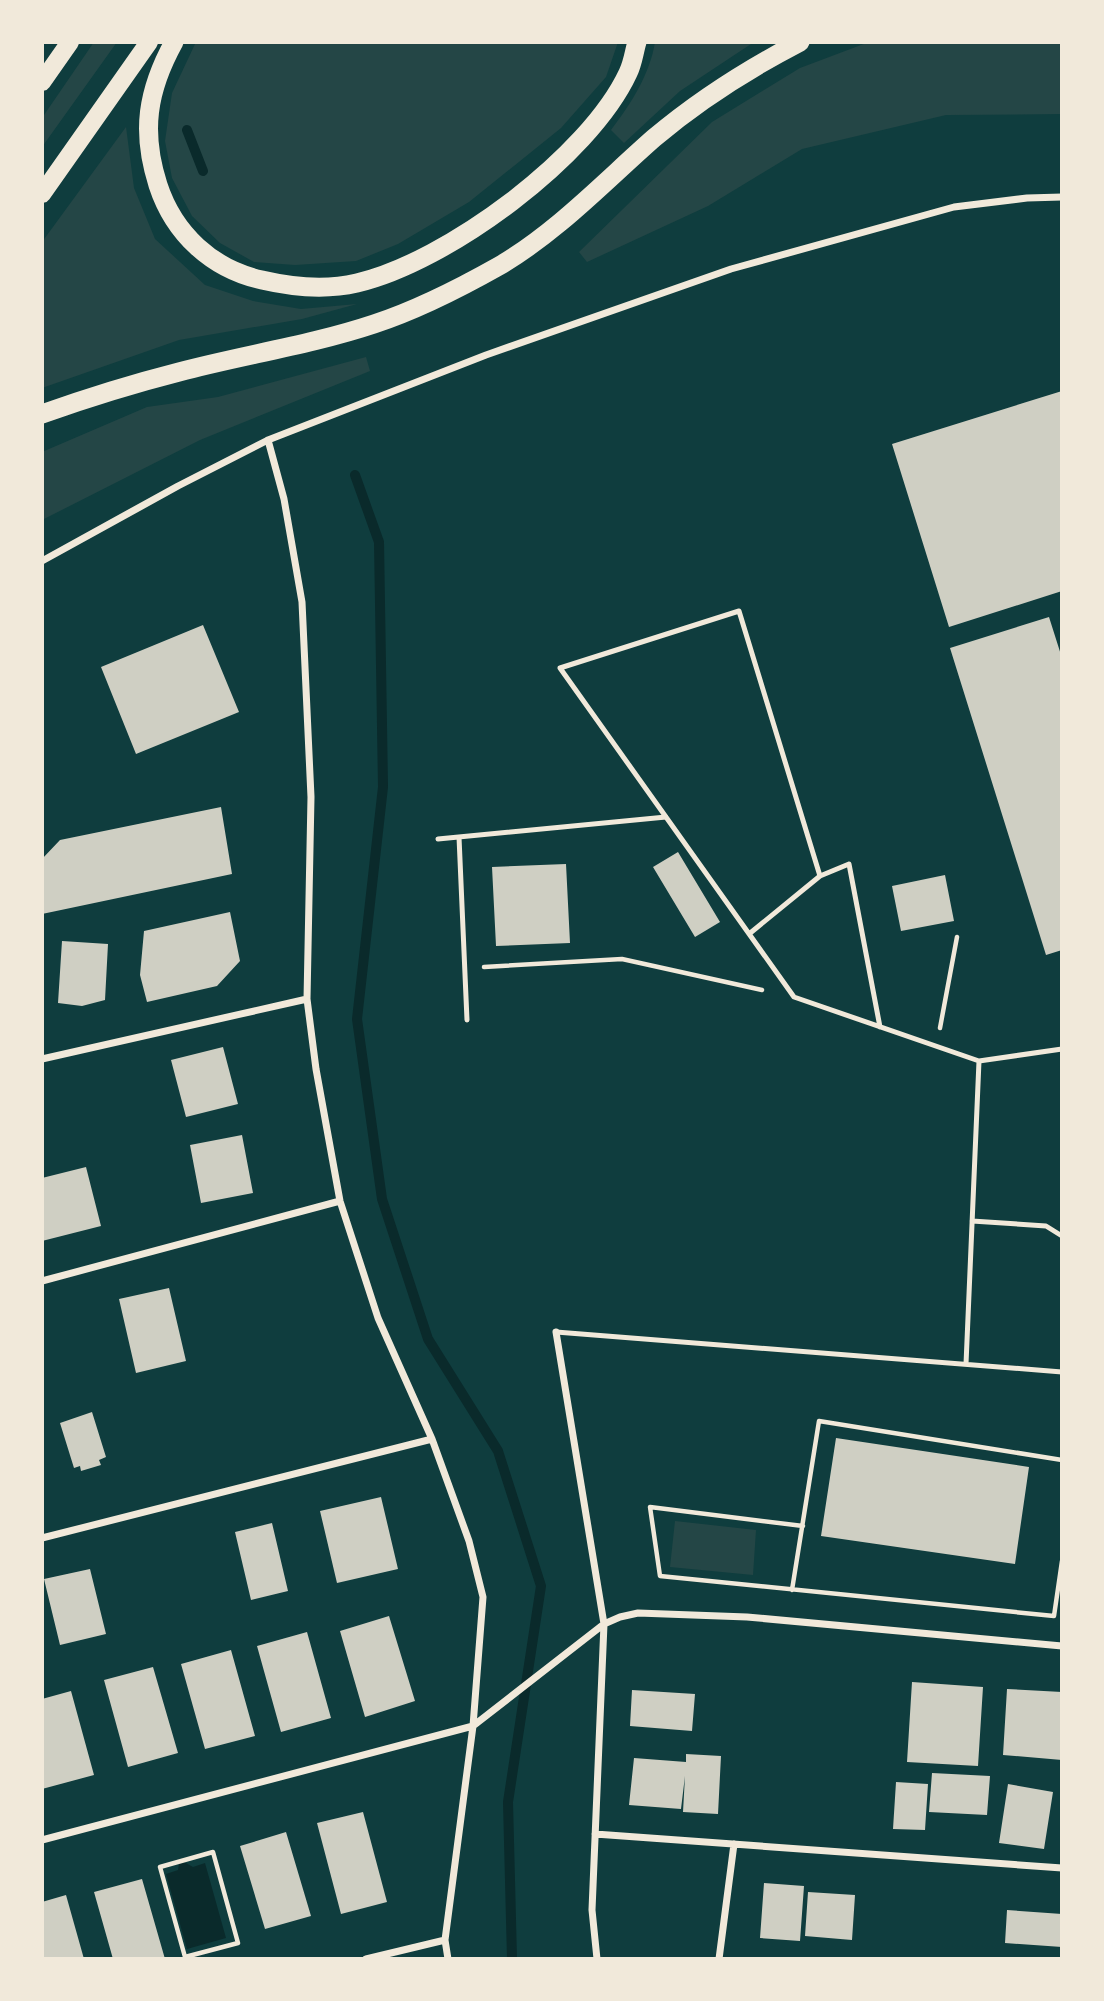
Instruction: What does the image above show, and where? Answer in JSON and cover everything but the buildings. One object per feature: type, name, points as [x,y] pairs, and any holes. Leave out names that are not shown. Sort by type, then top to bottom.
[{"type":"highway","points":[[174,42],[162,64],[152,99],[147,133],[151,162],[161,193],[174,219],[191,242],[212,260],[240,275],[278,284],[314,287],[355,284],[393,272],[442,248],[487,220],[554,167],[605,111],[629,72],[637,42]]},
{"type":"highway","points":[[42,414],[93,396],[179,372],[375,324],[450,292],[544,236],[691,109],[730,81],[800,42]]},
{"type":"main road","points":[[42,82],[70,42]]},
{"type":"main road","points":[[42,194],[149,42]]},
{"type":"street","points":[[42,561],[268,440],[486,355],[731,269],[954,207],[1027,198],[1062,197]]},
{"type":"street","points":[[268,440],[284,499],[302,602],[311,797],[307,999],[316,1069],[340,1201],[378,1318],[432,1439],[469,1541],[483,1597],[473,1726],[445,1940],[448,1959]]},
{"type":"street","points":[[42,1059],[307,999]]},
{"type":"street","points":[[42,1281],[340,1201]]},
{"type":"street","points":[[556,1332],[604,1624],[593,1910],[597,1959]]},
{"type":"street","points":[[42,1538],[432,1439]]},
{"type":"street","points":[[42,1840],[473,1726],[604,1624],[638,1613],[747,1617],[1062,1646]]},
{"type":"street","points":[[595,1834],[1062,1868]]},
{"type":"street","points":[[719,1959],[734,1844]]},
{"type":"street","points":[[366,1959],[445,1940]]},
{"type":"lane","points":[[820,876],[739,611],[560,668],[794,997],[979,1061],[1062,1049]]},
{"type":"lane","points":[[438,839],[666,817]]},
{"type":"lane","points":[[459,837],[467,1020]]},
{"type":"lane","points":[[749,934],[820,876],[849,864],[880,1027]]},
{"type":"lane","points":[[966,1364],[979,1061]]},
{"type":"lane","points":[[972,1221],[1046,1226],[1062,1236]]},
{"type":"lane","points":[[556,1332],[1062,1372]]},
{"type":"path","points":[[937,1046],[957,937]]},
{"type":"path","points":[[465,968],[622,959],[794,997]]},
{"type":"path","points":[[792,1590],[819,1421],[1062,1460]]},
{"type":"path","points":[[803,1526],[650,1507],[660,1576],[1054,1616],[1062,1561]]},
{"type":"path","points":[[213,1852],[238,1943],[185,1957],[160,1867],[213,1852]]},
{"type":"shaded area","points":[[94,42],[117,42],[42,147],[42,118]]},
{"type":"shaded area","points":[[196,42],[618,42],[606,77],[561,128],[469,202],[398,244],[356,261],[295,265],[254,262],[220,243],[192,216],[172,178],[165,141],[172,93]]},
{"type":"shaded area","points":[[655,42],[754,42],[680,91],[624,143],[611,130],[639,88],[649,66]]},
{"type":"shaded area","points":[[869,42],[1062,42],[1062,114],[946,115],[802,149],[708,206],[587,262],[579,252],[712,122],[800,68]]},
{"type":"shaded area","points":[[126,127],[134,188],[155,239],[205,285],[253,301],[301,309],[357,304],[302,319],[179,340],[42,388],[42,242]]},
{"type":"shaded area","points":[[366,357],[370,371],[200,440],[42,520],[42,452],[147,407],[218,397]]},
{"type":"shaded area","points":[[675,1521],[756,1530],[753,1575],[670,1567]]},
{"type":"shaded area","points":[[184,1862],[193,1867],[205,1863],[226,1938],[187,1949],[166,1874],[178,1870],[179,1864]]},
{"type":"waterway","points":[[187,130],[203,171]]},
{"type":"waterway","points":[[355,475],[379,542],[383,787],[357,1019],[382,1199],[428,1339],[498,1451],[541,1586],[508,1802],[512,1959]]}]
